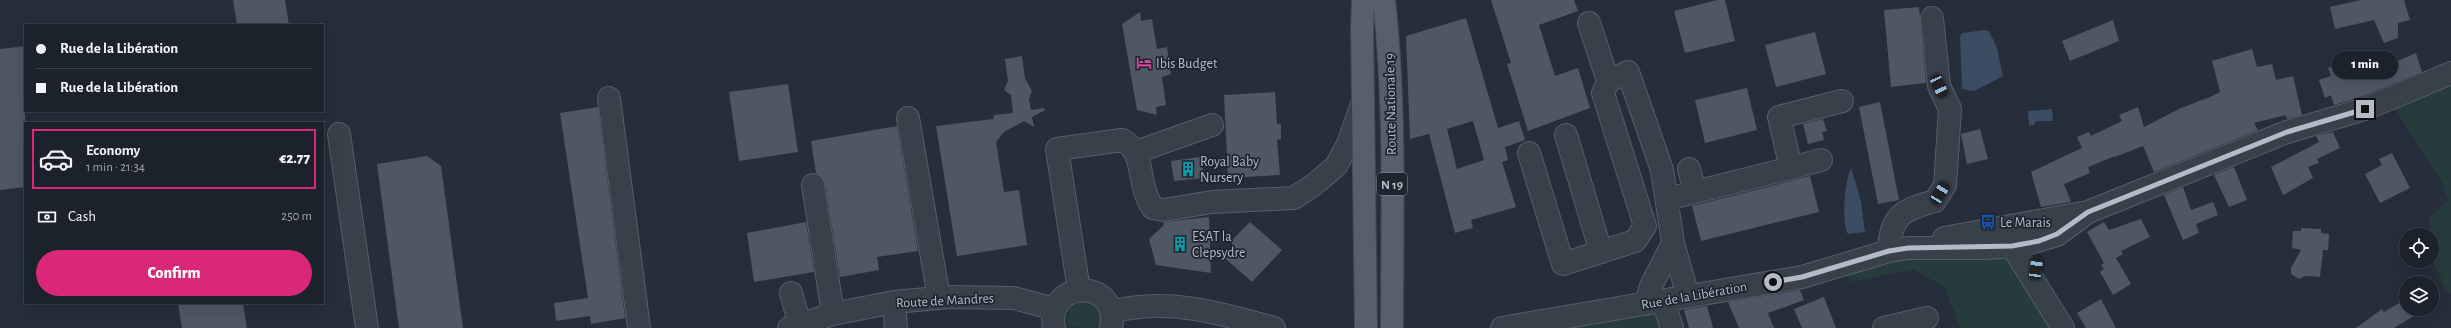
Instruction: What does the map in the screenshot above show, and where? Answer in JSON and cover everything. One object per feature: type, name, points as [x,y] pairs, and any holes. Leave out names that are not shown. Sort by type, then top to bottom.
[{"type":"main road","name":"Route Nationale 19","points":[[1363,0],[1362,102],[1366,328]]},
{"type":"main road","name":"Route Nationale 19","points":[[1384,0],[1392,114],[1392,328]]},
{"type":"street","points":[[1898,250],[1890,232],[1903,212],[1935,201],[1945,185],[1950,109],[1939,86],[1932,18]]},
{"type":"street","points":[[1529,153],[1563,264],[1635,241],[1645,226],[1603,93],[1608,81],[1589,23]]},
{"type":"street","points":[[1608,81],[1628,72],[1662,170],[1673,243],[1688,296]]},
{"type":"street","name":"Rue de la Libération","points":[[1502,328],[1802,277],[1937,239],[2028,229],[2057,234],[2088,212],[2287,132],[2365,109],[2451,73]]},
{"type":"street","points":[[609,98],[639,328]]},
{"type":"street","points":[[1079,290],[1057,149],[1122,140],[1131,144],[1136,152],[1146,197],[1153,208],[1164,210],[1212,202],[1294,198],[1316,184],[1336,166],[1348,144],[1362,102]]},
{"type":"street","points":[[1791,168],[1779,117],[1842,102]]},
{"type":"street","points":[[908,118],[939,298]]},
{"type":"street","points":[[1136,152],[1212,125]]},
{"type":"street","points":[[339,134],[367,328]]},
{"type":"street","points":[[1566,135],[1601,252]]},
{"type":"street","points":[[1667,199],[1821,160]]},
{"type":"street","points":[[1689,169],[1695,192]]},
{"type":"street","points":[[813,185],[828,320]]},
{"type":"street","points":[[2028,229],[2034,282]]},
{"type":"street","name":"Rue de la Libération","points":[[1898,250],[2012,246],[2028,229]]},
{"type":"street","points":[[1672,328],[1654,302],[1651,286],[1673,243]]},
{"type":"street","points":[[2012,246],[2063,328]]},
{"type":"street","points":[[1054,319],[1064,296],[1079,290],[1096,293],[1108,304],[1112,320],[1148,305],[1184,306],[1217,312],[1274,328]]},
{"type":"street","points":[[791,293],[794,326]]},
{"type":"street","name":"Route de Mandres","points":[[794,326],[828,320],[894,302],[939,298],[1014,298],[1054,319]]},
{"type":"street","points":[[894,302],[896,328]]},
{"type":"street","points":[[1884,328],[1927,318]]},
{"type":"shaded area","points":[[2451,82],[2451,294],[2442,283],[2436,268],[2439,268],[2439,228],[2429,228],[2430,217],[2448,200],[2441,181],[2392,104]]},
{"type":"shaded area","points":[[2006,254],[2056,328],[1960,328],[1945,288],[1914,269],[1852,282],[1846,273],[1886,262],[1921,255]]},
{"type":"shaded area","points":[[1082,302],[1095,307],[1098,310],[1100,314],[1100,323],[1098,328],[1068,327],[1067,318],[1069,311],[1074,305]]},
{"type":"shaded area","points":[[1657,315],[1665,328],[1563,328]]},
{"type":"water","points":[[1984,30],[1989,31],[1997,48],[2003,76],[1974,91],[1962,89],[1960,37],[1962,33]]},
{"type":"water","points":[[2052,109],[2053,121],[2036,121],[2034,125],[2029,126],[2028,111]]},
{"type":"water","points":[[1851,168],[1861,201],[1865,232],[1848,234],[1844,211],[1847,182]]},
{"type":"building","points":[[233,0],[285,0],[289,24],[237,24]]},
{"type":"building","points":[[1491,0],[1574,0],[1578,11],[1539,25],[1555,76],[1578,68],[1590,108],[1528,131],[1507,64],[1511,63]]},
{"type":"building","points":[[1717,0],[1725,0],[1735,41],[1685,53],[1674,11]]},
{"type":"building","points":[[2361,0],[2404,0],[2410,20],[2398,23],[2398,38],[2384,43],[2374,20],[2335,29],[2330,7]]},
{"type":"building","points":[[1919,7],[1926,83],[1891,87],[1884,10]]},
{"type":"building","name":"Ibis Budget","points":[[1140,12],[1141,21],[1152,19],[1157,49],[1167,47],[1171,74],[1162,77],[1166,105],[1156,107],[1157,115],[1137,110],[1122,24]]},
{"type":"building","points":[[1466,18],[1498,128],[1519,121],[1525,140],[1505,147],[1508,160],[1502,162],[1516,207],[1471,220],[1473,228],[1455,233],[1429,134],[1410,139],[1406,36]],"holes":[[[1473,121],[1484,160],[1457,169],[1447,129]]]},
{"type":"building","points":[[2113,20],[2119,41],[2070,61],[2062,41]]},
{"type":"building","points":[[1815,32],[1826,74],[1776,87],[1765,45]]},
{"type":"building","points":[[24,46],[25,122],[24,187],[0,190],[0,49]]},
{"type":"building","points":[[2252,49],[2257,67],[2272,64],[2276,80],[2293,76],[2302,115],[2287,119],[2286,115],[2254,123],[2258,130],[2154,172],[2143,146],[2088,167],[2090,173],[2064,184],[2071,202],[2041,207],[2031,172],[2082,148],[2077,137],[2089,132],[2091,136],[2122,121],[2119,115],[2138,107],[2144,127],[2181,108],[2220,92],[2212,61]]},
{"type":"building","points":[[2416,53],[2422,72],[2361,97],[2334,105],[2331,95],[2325,98],[2319,80],[2331,76],[2328,68],[2348,61],[2354,80]]},
{"type":"building","points":[[1022,56],[1025,78],[1032,91],[1029,99],[1031,110],[1044,108],[1045,110],[1032,117],[1034,127],[1024,121],[1004,132],[996,142],[1004,192],[1019,190],[1027,245],[957,256],[936,126],[993,119],[994,115],[1013,113],[1011,95],[1004,90],[1008,81],[1005,59]]},
{"type":"building","points":[[788,84],[798,152],[739,161],[729,92]]},
{"type":"building","points":[[1747,88],[1757,130],[1705,143],[1695,100]]},
{"type":"building","points":[[1275,92],[1277,124],[1281,124],[1281,139],[1277,140],[1280,175],[1228,178],[1224,95]]},
{"type":"building","points":[[1880,102],[1899,200],[1878,204],[1859,107]]},
{"type":"building","points":[[598,107],[625,318],[591,324],[590,316],[556,321],[554,303],[588,298],[560,113]]},
{"type":"building","points":[[1823,119],[1827,131],[1822,132],[1824,140],[1808,144],[1803,124]]},
{"type":"building","points":[[897,126],[918,251],[877,257],[879,270],[840,277],[825,183],[822,177],[816,173],[811,141]]},
{"type":"building","points":[[1980,129],[1988,159],[1967,164],[1961,134]]},
{"type":"building","points":[[2333,132],[2340,148],[2317,159],[2319,163],[2308,167],[2313,178],[2283,195],[2271,167],[2319,142],[2316,136]]},
{"type":"building","points":[[2392,153],[2410,188],[2380,203],[2365,174],[2382,165],[2379,159]]},
{"type":"building","points":[[427,156],[441,166],[463,328],[399,328],[377,164]]},
{"type":"building","name":"Royal Baby Nursery","points":[[1201,157],[1204,178],[1174,181],[1171,161]]},
{"type":"building","points":[[2234,167],[2247,200],[2229,207],[2214,175]]},
{"type":"building","points":[[1810,176],[1819,212],[1701,241],[1692,206]]},
{"type":"building","points":[[2183,187],[2191,210],[2213,202],[2218,215],[2196,224],[2199,233],[2183,240],[2164,195]]},
{"type":"building","name":"ESAT la Clepsydre","points":[[1209,217],[1211,273],[1156,265],[1149,239],[1163,226],[1164,222]]},
{"type":"building","points":[[2141,219],[2150,237],[2121,251],[2123,254],[2116,258],[2131,284],[2113,295],[2100,272],[2104,269],[2101,265],[2104,263],[2087,232],[2104,222],[2109,230]]},
{"type":"building","points":[[806,222],[814,272],[754,282],[747,233]]},
{"type":"building","points":[[1250,222],[1282,250],[1252,282],[1219,253],[1232,251],[1232,240]]},
{"type":"building","points":[[2301,228],[2321,229],[2321,233],[2329,234],[2328,250],[2323,250],[2320,277],[2305,276],[2299,279],[2291,274],[2291,268],[2301,250],[2292,248],[2293,231],[2301,231]]},
{"type":"building","points":[[1800,290],[1804,300],[1768,313],[1774,328],[1739,328],[1728,302]]},
{"type":"building","points":[[1824,297],[1836,328],[1802,328],[1794,309]]},
{"type":"building","points":[[2101,299],[2116,328],[2086,328],[2077,313]]},
{"type":"building","points":[[2399,303],[2399,316],[2414,316],[2394,328],[2356,328],[2382,309],[2384,312]]},
{"type":"building","points":[[178,304],[243,304],[247,328],[182,328]]},
{"type":"building","points":[[1707,306],[1713,328],[1689,328],[1684,310]]},
{"type":"place","name":"Ibis Budget","points":[[1144,63]]},
{"type":"place","name":"Royal Baby Nursery","points":[[1188,169]]},
{"type":"place","name":"Le Marais","points":[[1988,222]]},
{"type":"place","name":"ESAT la Clepsydre","points":[[1180,244]]},
{"type":"route","points":[[1773,282],[1802,277],[1889,251],[1908,248],[1987,248],[2024,245],[2039,241],[2057,234],[2088,212],[2287,132],[2365,109]]}]
